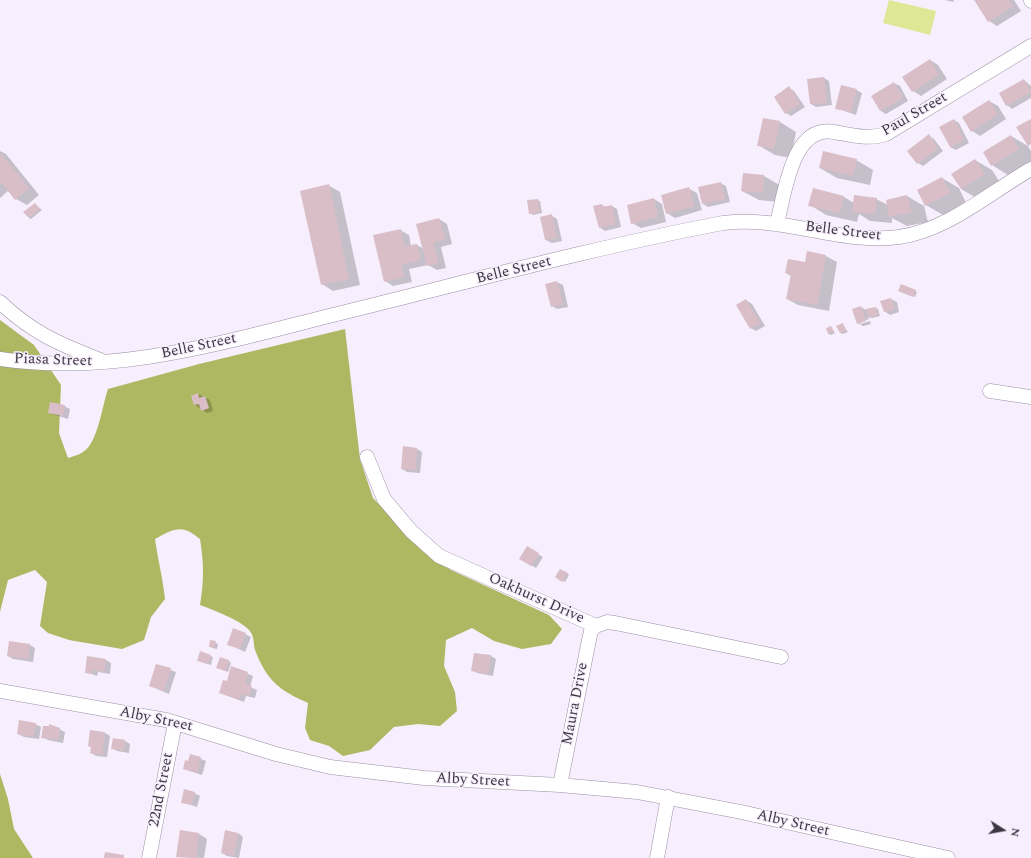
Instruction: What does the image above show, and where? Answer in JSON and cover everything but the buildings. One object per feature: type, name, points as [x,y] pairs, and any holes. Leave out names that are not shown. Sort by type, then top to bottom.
[{"type":"street","name":"Paul Street","points":[[777,223],[796,157],[803,143],[811,135],[823,130],[870,137],[886,134],[1031,46]]},
{"type":"street","name":"Belle Street","points":[[0,302],[25,324],[42,336],[106,362],[176,353],[707,226],[749,221],[777,223],[861,237],[883,238],[913,234],[946,221],[1031,169]]},
{"type":"street","name":"Piasa Street","points":[[0,359],[54,364],[106,362]]},
{"type":"street","points":[[990,392],[1031,397]]},
{"type":"street","name":"Oakhurst Drive","points":[[367,457],[384,499],[412,531],[439,556],[596,626],[607,622],[615,623],[781,657]]},
{"type":"street","name":"Maura Drive","points":[[560,785],[591,631],[596,626]]},
{"type":"street","name":"Alby Street","points":[[0,691],[176,723],[276,754],[330,768],[424,778],[614,789],[668,797],[948,858]]},
{"type":"street","name":"22nd Street","points":[[149,858],[176,723]]},
{"type":"street","points":[[657,858],[668,797]]},
{"type":"green space","points":[[889,0],[936,11],[930,35],[883,23]]},
{"type":"green space","points":[[0,320],[34,345],[61,385],[59,433],[68,458],[83,452],[92,441],[99,424],[108,389],[199,364],[345,329],[360,459],[373,498],[416,544],[451,570],[549,615],[562,629],[551,644],[522,649],[494,641],[472,628],[446,640],[444,666],[455,692],[457,711],[440,726],[418,724],[394,727],[370,750],[343,756],[329,746],[310,740],[305,728],[308,703],[289,694],[269,677],[264,670],[255,650],[254,640],[249,630],[233,619],[200,605],[203,572],[200,539],[188,531],[178,529],[173,530],[155,539],[165,599],[151,617],[144,640],[122,649],[69,640],[48,633],[40,626],[47,582],[35,570],[8,580],[0,612]]},
{"type":"green space","points":[[0,774],[8,799],[14,829],[33,858],[0,858]]}]
